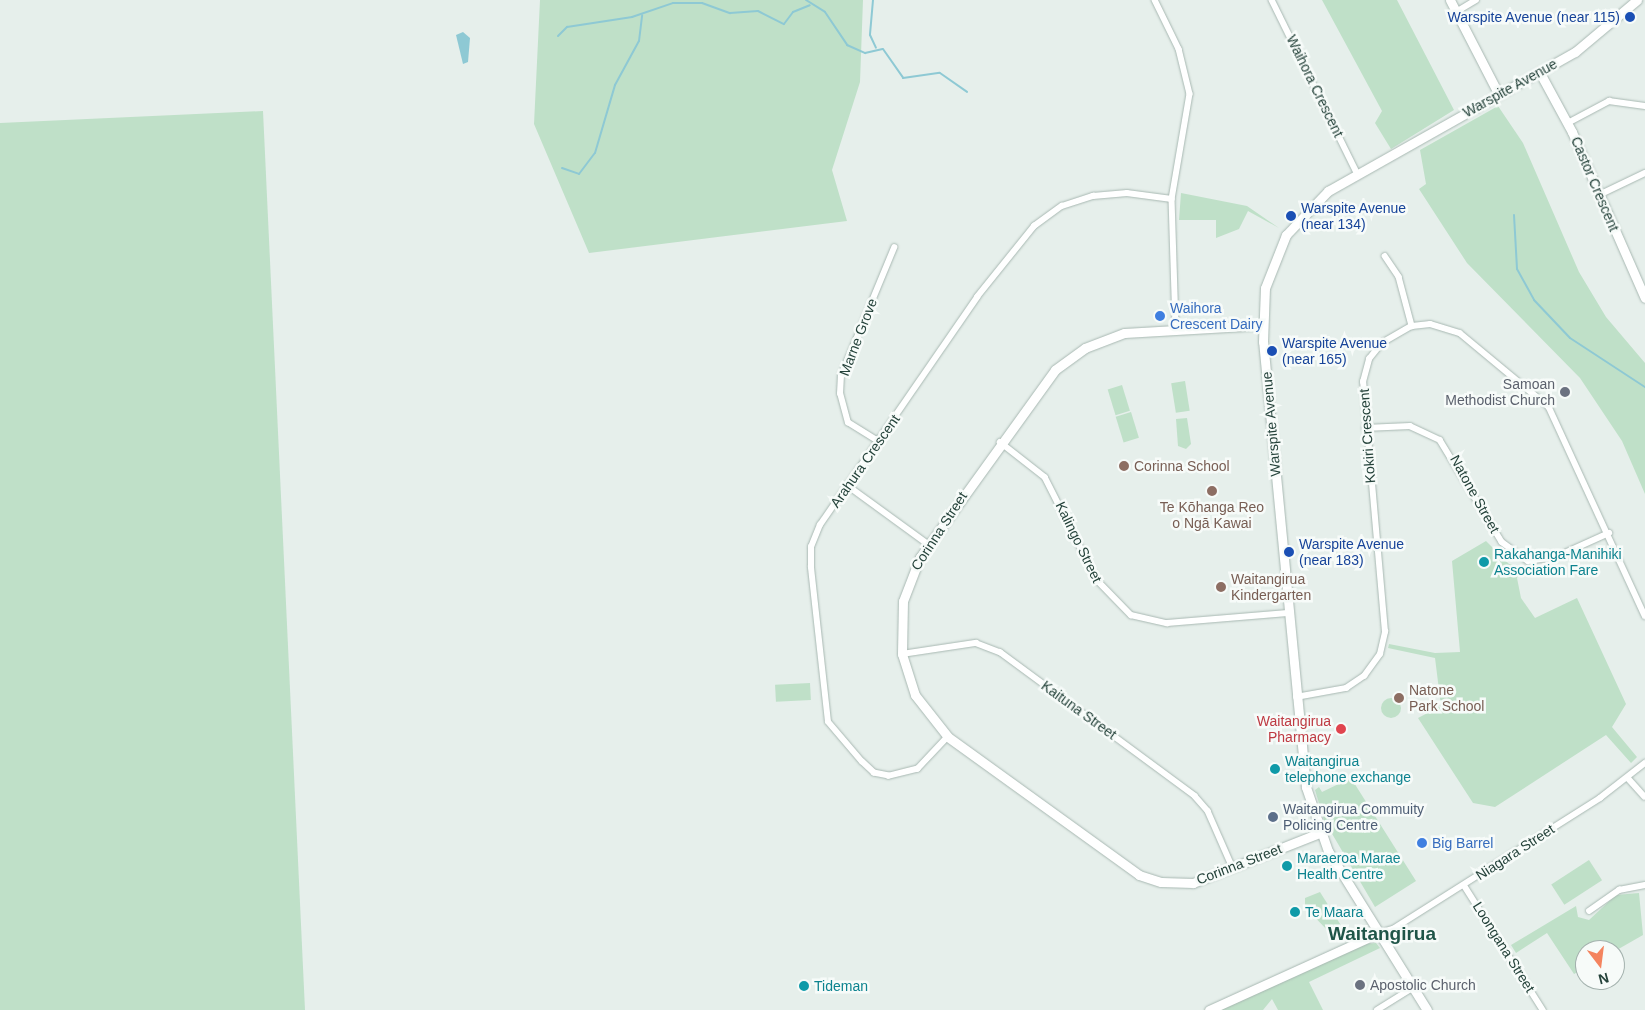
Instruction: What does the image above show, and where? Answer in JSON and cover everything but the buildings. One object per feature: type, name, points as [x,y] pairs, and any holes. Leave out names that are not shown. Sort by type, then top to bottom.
[{"type":"street","points":[[1155,0],[1179,49],[1190,94],[1172,199],[1176,328]]},
{"type":"street","name":"Waihora Crescent","points":[[1272,0],[1358,173]]},
{"type":"street","points":[[1450,0],[1498,95]]},
{"type":"street","points":[[1456,12],[1476,0]]},
{"type":"street","name":"Warspite Avenue","points":[[1427,1010],[1319,832],[1306,787],[1262,325],[1268,276],[1286,235],[1312,203],[1358,173],[1540,72],[1592,40],[1637,0]]},
{"type":"street","name":"Castor Crescent","points":[[1540,72],[1568,123],[1645,298]]},
{"type":"street","points":[[1568,123],[1609,101],[1645,106]]},
{"type":"street","points":[[1599,195],[1645,173]]},
{"type":"street","name":"Arahura Crescent","points":[[948,737],[918,769],[889,776],[874,772],[862,762],[828,722],[811,547],[847,485],[880,442],[977,297],[1034,226],[1062,206],[1093,196],[1128,193],[1172,199]]},
{"type":"street","name":"Marne Grove","points":[[880,442],[848,423],[841,385],[848,356],[894,248]]},
{"type":"street","points":[[1385,256],[1399,277],[1412,326]]},
{"type":"street","name":"Kokiri Crescent","points":[[1296,697],[1346,688],[1364,676],[1380,654],[1385,632],[1363,382],[1370,359],[1382,342],[1412,326],[1430,324],[1460,333],[1544,401],[1561,425],[1645,616]]},
{"type":"street","name":"Corinna Street","points":[[1262,325],[1176,328],[1116,335],[1066,360],[1040,386],[928,544],[903,601],[902,654],[915,695],[948,737],[1139,875],[1182,883],[1233,868],[1319,832]]},
{"type":"street","name":"Natone Street","points":[[1366,428],[1410,426],[1440,440],[1502,542],[1528,561],[1558,556],[1608,533]]},
{"type":"street","name":"Kalingo Street","points":[[1000,442],[1045,477],[1097,580],[1131,615],[1167,623],[1288,613]]},
{"type":"street","points":[[847,485],[928,544]]},
{"type":"street","name":"Kaituna Street","points":[[902,654],[976,643],[1000,652],[1195,796],[1208,811],[1233,868]]},
{"type":"street","name":"Niagara Street","points":[[1379,933],[1464,885],[1628,778],[1645,763]]},
{"type":"street","points":[[1628,778],[1645,797]]},
{"type":"street","name":"Loongana Street","points":[[1464,885],[1544,1010]]},
{"type":"street","points":[[1589,912],[1619,890],[1645,885]]},
{"type":"street","points":[[1209,1010],[1379,933]]},
{"type":"street","points":[[1377,1010],[1414,987]]},
{"type":"green space","points":[[540,0],[863,0],[860,82],[832,170],[847,221],[589,253],[534,124]]},
{"type":"green space","points":[[1322,0],[1397,0],[1454,110],[1391,149],[1375,123],[1382,111]]},
{"type":"green space","points":[[1498,106],[1523,143],[1579,272],[1606,317],[1645,363],[1645,494],[1622,441],[1580,378],[1467,263],[1419,189],[1426,184],[1420,150]]},
{"type":"green space","points":[[263,111],[305,1010],[0,1010],[0,123]]},
{"type":"green space","points":[[1181,193],[1247,206],[1279,228],[1248,211],[1239,229],[1216,238],[1216,220],[1179,220]]},
{"type":"green space","points":[[1185,381],[1190,411],[1176,413],[1171,383]]},
{"type":"green space","points":[[1122,385],[1130,411],[1116,415],[1108,389]]},
{"type":"green space","points":[[1131,412],[1139,438],[1124,442],[1116,417]]},
{"type":"green space","points":[[1187,418],[1191,444],[1186,449],[1178,446],[1176,419]]},
{"type":"green space","points":[[1486,541],[1509,564],[1522,568],[1517,578],[1521,598],[1535,618],[1577,598],[1626,704],[1612,727],[1637,757],[1631,763],[1606,735],[1495,807],[1473,803],[1418,718],[1441,706],[1435,658],[1388,648],[1389,644],[1435,653],[1460,652],[1452,561]]},
{"type":"green space","points":[[810,683],[811,700],[776,702],[775,685]]},
{"type":"green space","points":[[1391,698],[1398,701],[1401,708],[1398,715],[1391,718],[1384,715],[1381,708],[1384,701]]},
{"type":"green space","points":[[1351,778],[1416,881],[1375,907],[1324,820],[1315,790],[1319,787],[1322,792]]},
{"type":"green space","points":[[1589,860],[1602,880],[1564,905],[1551,885]]},
{"type":"green space","points":[[1320,892],[1342,927],[1329,932],[1305,907],[1305,898]]},
{"type":"green space","points":[[1639,893],[1643,935],[1625,945],[1625,940],[1575,940],[1574,974],[1547,933],[1516,953],[1511,945],[1576,906],[1578,917],[1589,920],[1616,895]]},
{"type":"green space","points":[[1376,943],[1380,948],[1309,982],[1323,1010],[1278,1010],[1272,999],[1263,1010],[1221,1010],[1364,944]]},
{"type":"water","points":[[463,32],[470,38],[468,62],[463,64],[456,35]]},
{"type":"waterway","points":[[806,0],[825,12],[847,45],[865,53],[883,49],[903,78],[940,73],[967,92]]},
{"type":"waterway","points":[[873,0],[870,35],[876,48]]},
{"type":"waterway","points":[[558,36],[567,27],[632,17],[673,3],[702,3],[730,13],[758,11],[784,24],[793,12],[810,5]]},
{"type":"waterway","points":[[562,168],[579,174],[595,153],[615,85],[639,41],[642,15]]},
{"type":"waterway","points":[[1514,215],[1517,269],[1534,300],[1570,338],[1645,387]]},
{"type":"place","name":"Warspite Avenue (near 115)","points":[[1630,17]]},
{"type":"place","name":"Warspite Avenue (near 134)","points":[[1291,216]]},
{"type":"place","name":"Waihora Crescent Dairy","points":[[1160,316]]},
{"type":"place","name":"Warspite Avenue (near 165)","points":[[1272,351]]},
{"type":"place","name":"Samoan Methodist Church","points":[[1565,392]]},
{"type":"place","name":"Corinna School","points":[[1124,466]]},
{"type":"place","name":"Te Kōhanga Reo o Ngā Kawai","points":[[1212,491]]},
{"type":"place","name":"Warspite Avenue (near 183)","points":[[1289,552]]},
{"type":"place","name":"Rakahanga-Manihiki Association Fare","points":[[1484,562]]},
{"type":"place","name":"Waitangirua Kindergarten","points":[[1221,587]]},
{"type":"place","name":"Natone Park School","points":[[1399,698]]},
{"type":"place","name":"Waitangirua Pharmacy","points":[[1341,729]]},
{"type":"place","name":"Waitangirua telephone exchange","points":[[1275,769]]},
{"type":"place","name":"Waitangirua Commuity Policing Centre","points":[[1273,817]]},
{"type":"place","name":"Big Barrel","points":[[1422,843]]},
{"type":"place","name":"Maraeroa Marae Health Centre","points":[[1287,866]]},
{"type":"place","name":"Te Maara","points":[[1295,912]]},
{"type":"place","name":"Apostolic Church","points":[[1360,985]]},
{"type":"place","name":"Tideman","points":[[804,986]]},
{"type":"district","name":"Waitangirua","points":[[1382,934]]}]
